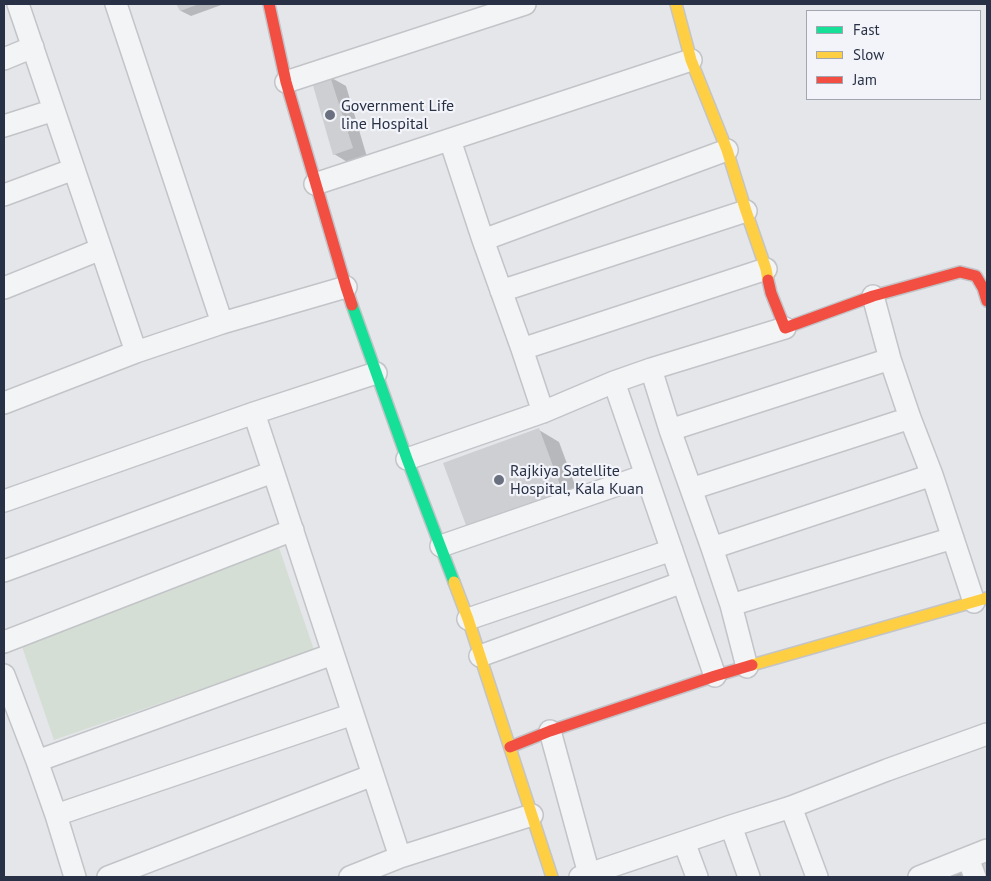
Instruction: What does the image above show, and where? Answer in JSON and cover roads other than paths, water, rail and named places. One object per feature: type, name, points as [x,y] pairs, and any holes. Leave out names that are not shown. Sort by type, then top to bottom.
[{"type":"street","points":[[18,4],[136,352]]},
{"type":"street","points":[[116,4],[222,323]]},
{"type":"street","points":[[269,4],[286,82],[346,287],[407,459],[468,619],[552,877]]},
{"type":"street","points":[[286,82],[525,4]]},
{"type":"street","points":[[676,4],[691,60],[727,150],[766,269],[771,293],[785,328]]},
{"type":"street","points":[[4,59],[32,47]]},
{"type":"street","points":[[315,184],[691,60]]},
{"type":"street","points":[[4,126],[54,110]]},
{"type":"street","points":[[450,140],[482,240],[543,412]]},
{"type":"street","points":[[482,240],[727,150]]},
{"type":"street","points":[[4,195],[74,168]]},
{"type":"street","points":[[501,291],[746,211]]},
{"type":"street","points":[[4,288],[101,250]]},
{"type":"street","points":[[522,349],[766,269]]},
{"type":"street","points":[[407,459],[543,412],[614,382],[651,369],[785,328],[873,296],[960,272],[976,276],[983,288],[987,301]]},
{"type":"street","points":[[4,404],[136,352],[222,323],[346,287]]},
{"type":"street","points":[[510,747],[550,731],[715,676],[980,600],[953,538],[910,418],[890,359],[873,296]]},
{"type":"street","points":[[670,430],[890,359]]},
{"type":"street","points":[[651,369],[670,430],[731,605],[747,667]]},
{"type":"street","points":[[4,501],[254,413],[376,373]]},
{"type":"street","points":[[614,382],[715,676]]},
{"type":"street","points":[[254,413],[400,857]]},
{"type":"street","points":[[691,489],[910,418]]},
{"type":"street","points":[[4,571],[274,472]]},
{"type":"street","points":[[441,546],[646,475]]},
{"type":"street","points":[[712,548],[932,475]]},
{"type":"street","points":[[4,642],[293,530]]},
{"type":"street","points":[[731,605],[953,538]]},
{"type":"street","points":[[468,619],[672,550]]},
{"type":"street","points":[[480,656],[683,582]]},
{"type":"street","points":[[37,761],[333,654]]},
{"type":"street","points":[[4,675],[37,761],[76,877]]},
{"type":"street","points":[[56,815],[353,714]]},
{"type":"street","points":[[550,731],[584,875],[791,807],[886,770],[987,734]]},
{"type":"street","points":[[108,877],[374,776]]},
{"type":"street","points":[[791,807],[817,877]]},
{"type":"street","points":[[350,877],[400,857],[532,815]]},
{"type":"street","points":[[731,826],[749,877]]},
{"type":"street","points":[[684,842],[697,877]]},
{"type":"street","points":[[919,877],[977,862]]},
{"type":"place","name":"Government Life line Hospital","points":[[330,115]]},
{"type":"place","name":"Rajkiya Satellite Hospital, Kala Kuan","points":[[499,480]]}]
